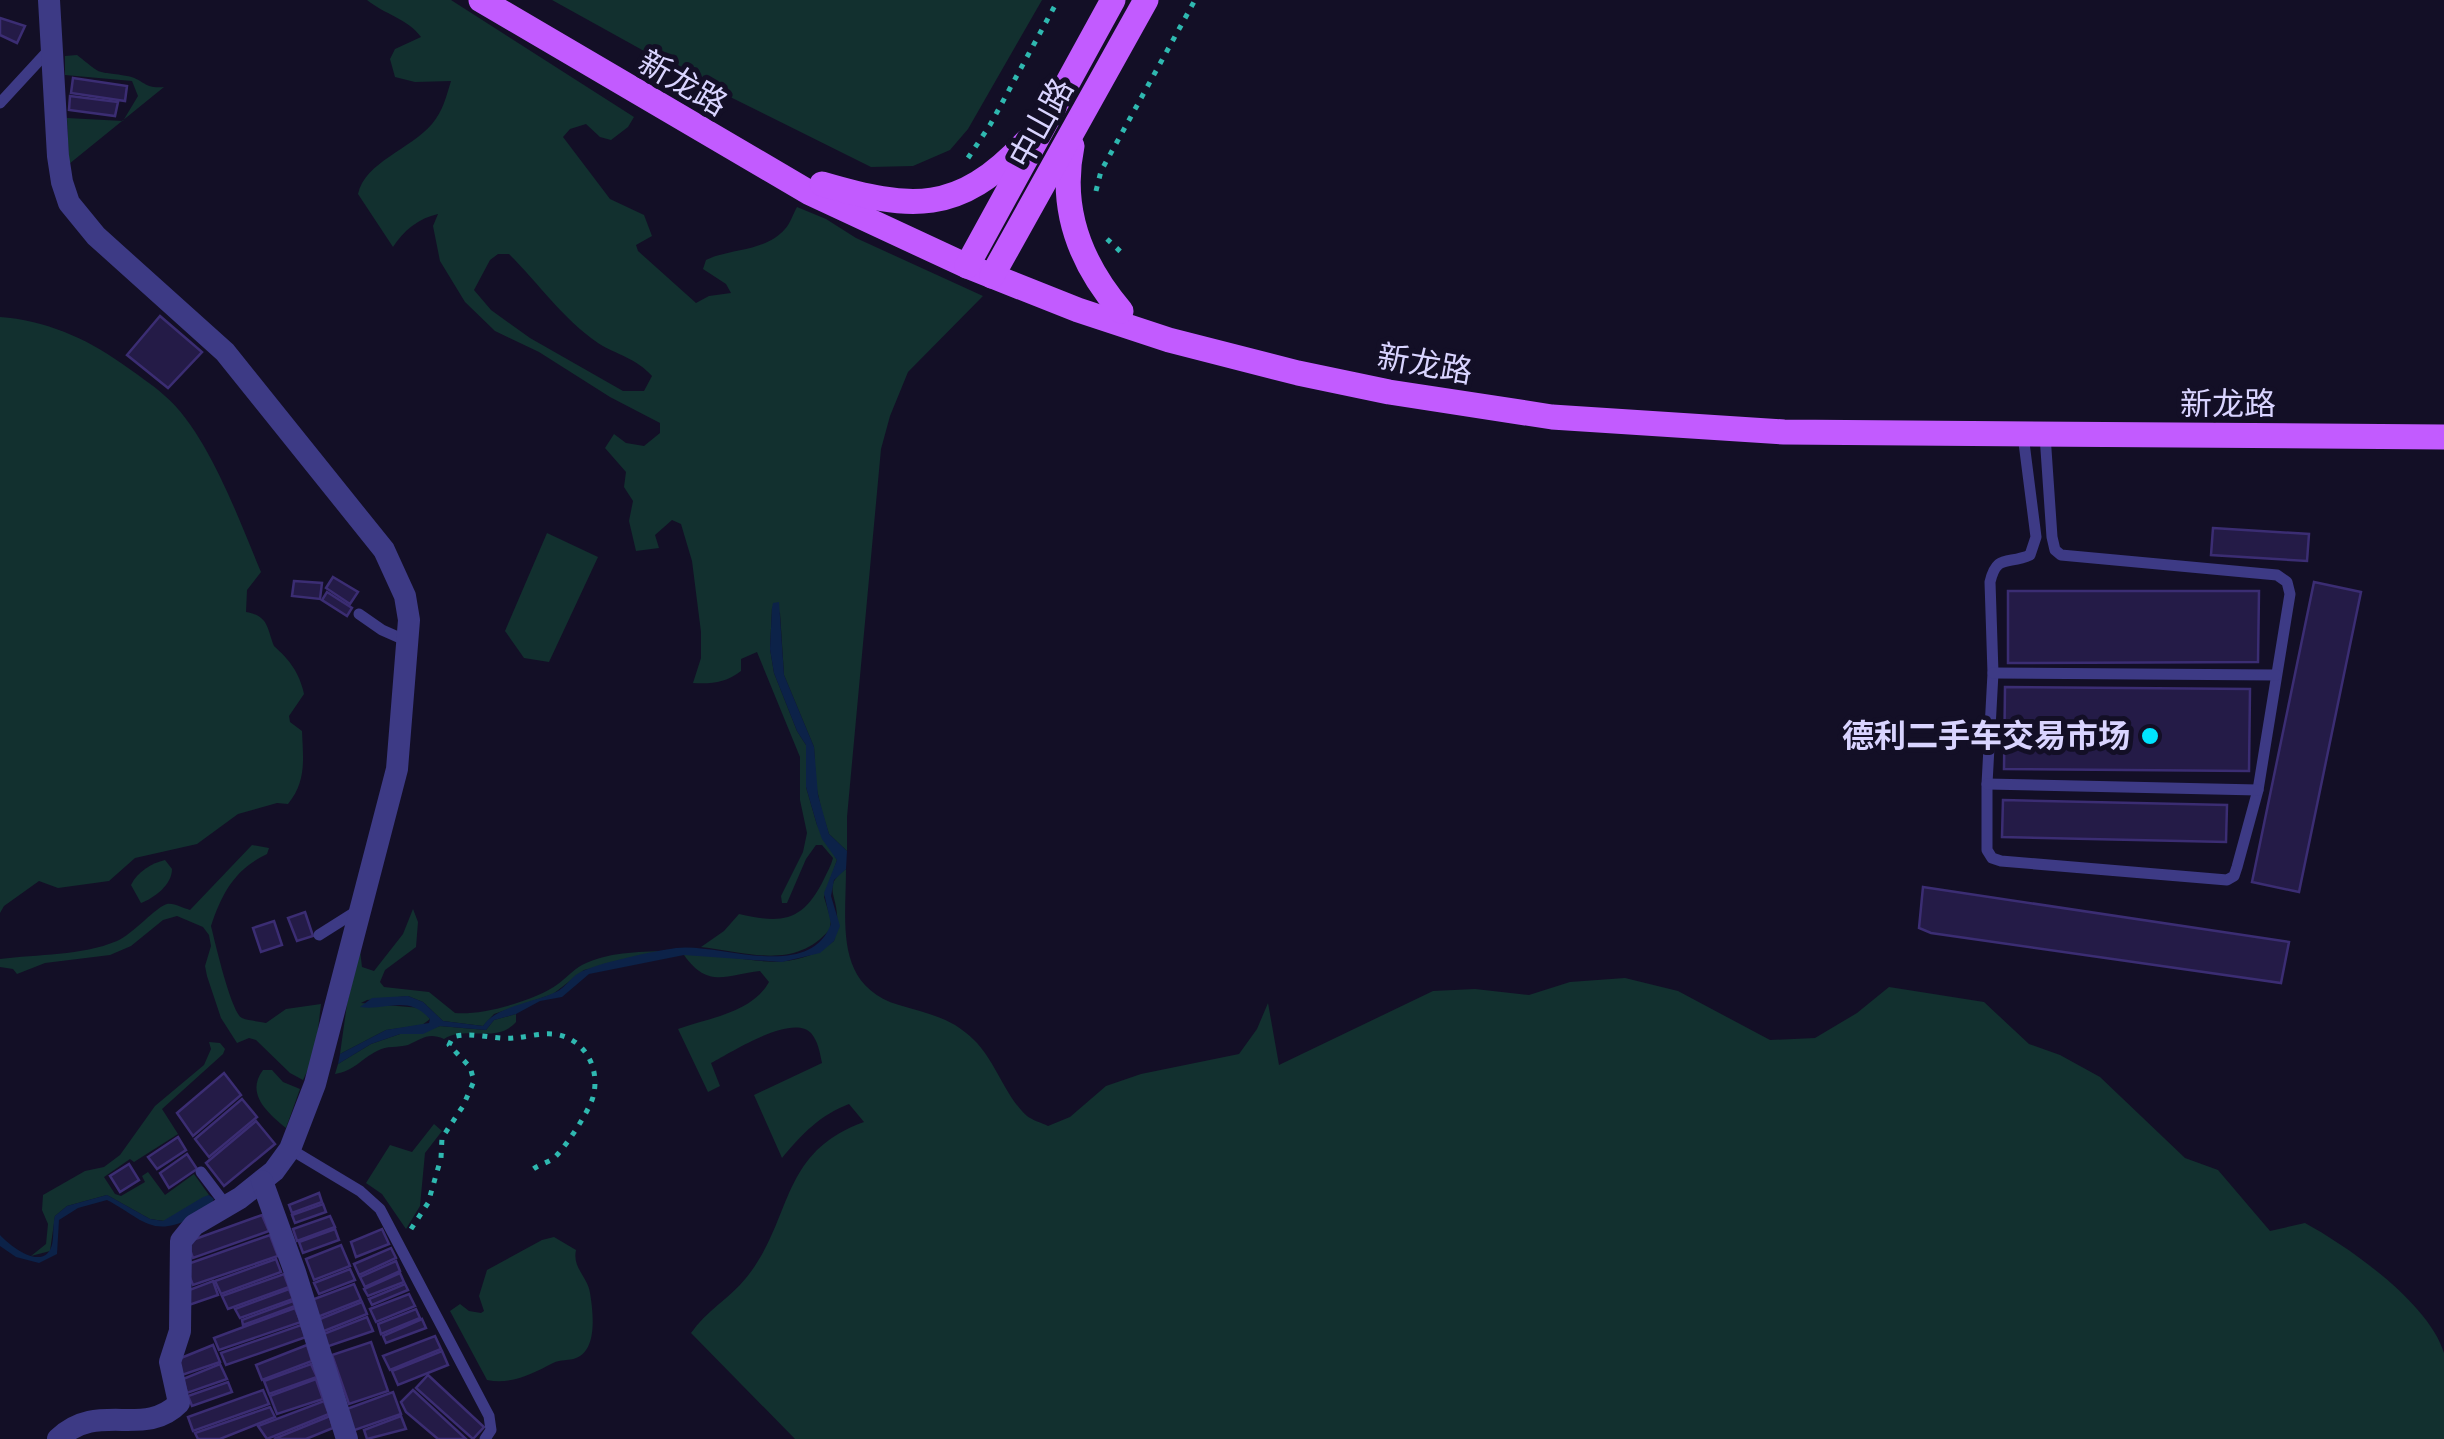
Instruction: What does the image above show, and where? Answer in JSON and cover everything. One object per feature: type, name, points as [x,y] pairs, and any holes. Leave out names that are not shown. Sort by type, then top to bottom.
[{"type":"main road","name":"新龙路","points":[[481,0],[810,192],[996,270],[1078,310],[1298,373],[1390,392],[1552,417],[1784,432],[2444,427]]},
{"type":"main road","name":"新龙路","points":[[500,0],[689,112],[970,259]]},
{"type":"main road","name":"中山路","points":[[970,259],[1113,0]]},
{"type":"main road","name":"中山路","points":[[996,270],[1146,0]]},
{"type":"main road","points":[[817,182],[882,202],[916,204],[948,197],[994,172],[1052,112]]},
{"type":"main road","points":[[1078,124],[1066,193],[1071,220],[1091,270],[1121,311]]},
{"type":"main road","name":"新龙路","points":[[996,270],[1170,330],[1301,364],[1392,383],[1556,407],[2033,430],[2444,438]]},
{"type":"street","points":[[49,0],[58,156],[69,203],[80,221],[225,352],[372,534],[384,550],[404,596],[410,643],[398,769],[315,1084],[290,1149],[274,1171],[194,1225],[181,1241],[180,1331],[170,1362],[180,1403],[166,1425],[144,1438],[120,1437],[106,1430],[80,1426],[70,1428],[58,1439]]},
{"type":"street","points":[[262,1181],[347,1439]]},
{"type":"lane","points":[[0,102],[52,45]]},
{"type":"lane","points":[[2033,430],[2052,537],[2055,550],[2061,555],[2278,575],[2287,582],[2290,594],[2258,790],[2234,876],[2227,880],[1992,858],[1987,850],[1994,673],[1990,582],[1994,567],[2004,560],[2030,555],[2036,538],[2033,430]]},
{"type":"lane","points":[[358,614],[410,643]]},
{"type":"lane","points":[[1994,673],[2276,676]]},
{"type":"lane","points":[[1987,784],[2258,790]]},
{"type":"lane","points":[[319,934],[358,910]]},
{"type":"lane","points":[[290,1149],[380,1208],[489,1416],[491,1430],[485,1439]]},
{"type":"lane","points":[[200,1172],[226,1205]]},
{"type":"path","points":[[966,160],[990,125],[1058,0]]},
{"type":"path","points":[[1094,204],[1102,171],[1195,0]]},
{"type":"path","points":[[1104,235],[1122,254]]},
{"type":"path","points":[[399,1244],[428,1203],[441,1158],[442,1138],[474,1081],[470,1067],[448,1044],[453,1038],[466,1034],[498,1040],[553,1034],[573,1041],[587,1054],[594,1085],[588,1109],[556,1156],[530,1172]]},
{"type":"green space","points":[[367,0],[451,0],[634,117],[611,140],[600,137],[586,124],[570,129],[563,137],[610,199],[644,215],[652,236],[636,245],[638,251],[696,303],[709,296],[731,293],[726,284],[703,269],[706,260],[768,242],[787,227],[797,207],[983,296],[908,372],[881,449],[847,851],[829,834],[822,812],[814,747],[784,675],[780,613],[772,608],[770,649],[774,673],[806,745],[806,787],[817,825],[837,860],[824,897],[830,929],[802,950],[770,956],[701,947],[724,931],[739,914],[779,919],[799,912],[816,893],[829,869],[833,858],[822,845],[816,845],[787,903],[782,903],[781,896],[803,852],[807,833],[800,800],[800,757],[757,652],[741,659],[741,671],[730,678],[693,683],[701,658],[701,632],[692,561],[681,524],[672,520],[655,535],[659,548],[636,551],[629,521],[633,501],[624,487],[626,472],[605,448],[614,434],[626,443],[644,446],[660,433],[660,423],[539,352],[495,331],[465,302],[440,261],[433,226],[438,214],[412,226],[393,247],[358,194],[362,183],[379,164],[432,124],[442,109],[451,81],[415,82],[395,77],[390,59],[395,49],[421,37]],"holes":[[[498,254],[509,254],[585,333],[652,376],[644,391],[623,391],[530,338],[491,310],[474,290],[490,260]]]},
{"type":"green space","points":[[552,0],[1042,0],[968,129],[950,150],[913,166],[871,167],[700,82]]},
{"type":"green space","points":[[77,55],[100,72],[164,87],[124,120],[138,96],[132,81],[65,75],[65,56]]},
{"type":"green space","points":[[67,118],[122,121],[69,164]]},
{"type":"green space","points":[[0,317],[48,326],[94,346],[149,383],[181,412],[221,478],[261,572],[247,590],[246,612],[263,620],[274,646],[295,670],[304,694],[289,716],[290,722],[302,731],[303,760],[298,787],[288,804],[277,803],[238,814],[197,844],[135,858],[109,881],[58,888],[39,881],[0,913]]},
{"type":"green space","points":[[547,533],[598,557],[549,662],[524,658],[505,631]]},
{"type":"green space","points":[[252,845],[269,848],[267,854],[246,867],[231,883],[211,926],[228,990],[242,1018],[266,1023],[286,1009],[321,1004],[315,1055],[303,1080],[290,1073],[256,1040],[249,1038],[237,1043],[221,1018],[207,976],[209,935],[203,927],[177,916],[163,920],[131,946],[110,955],[45,963],[17,974],[13,969],[0,967],[0,959],[74,952],[117,941],[167,904],[190,910]]},
{"type":"green space","points":[[165,860],[172,869],[169,880],[157,894],[141,903],[131,885],[145,869]]},
{"type":"green space","points":[[846,869],[848,950],[863,983],[878,996],[939,1017],[965,1032],[981,1048],[1020,1108],[1048,1126],[1070,1117],[1106,1086],[1141,1074],[1239,1054],[1257,1029],[1268,1003],[1279,1065],[1433,991],[1475,989],[1529,995],[1570,982],[1625,978],[1678,991],[1770,1040],[1815,1038],[1857,1013],[1889,987],[1984,1002],[2029,1044],[2060,1055],[2100,1077],[2185,1158],[2218,1170],[2270,1231],[2305,1223],[2364,1261],[2405,1296],[2436,1334],[2444,1353],[2444,1439],[795,1439],[691,1333],[746,1278],[773,1233],[802,1169],[816,1151],[836,1135],[864,1122],[849,1104],[839,1108],[812,1126],[782,1158],[754,1095],[822,1063],[811,1033],[802,1028],[762,1036],[711,1063],[720,1086],[708,1092],[678,1029],[741,1008],[769,982],[760,971],[710,976],[684,955],[779,962],[816,953],[834,941],[837,918],[832,890],[835,880]]},
{"type":"green space","points":[[413,909],[418,922],[416,947],[385,970],[380,982],[384,987],[429,992],[455,1013],[479,1012],[523,1001],[549,990],[582,965],[602,957],[666,951],[584,970],[553,994],[494,1014],[483,1026],[443,1021],[423,1002],[408,996],[367,1000],[361,1003],[421,1008],[430,1019],[422,1025],[386,1030],[340,1054],[360,950],[362,967],[374,971],[403,934]]},
{"type":"green space","points":[[516,1014],[516,1022],[500,1032],[444,1039],[425,1037],[408,1045],[381,1049],[335,1074],[338,1064],[371,1044],[400,1034],[417,1034],[440,1026],[486,1030],[494,1020]]},
{"type":"green space","points":[[209,1042],[220,1043],[225,1049],[223,1054],[162,1109],[178,1134],[104,1177],[115,1194],[121,1196],[145,1182],[142,1176],[148,1172],[165,1195],[194,1174],[209,1195],[164,1221],[150,1219],[107,1195],[67,1206],[55,1216],[50,1251],[31,1256],[46,1244],[48,1224],[42,1210],[43,1195],[85,1171],[104,1167],[120,1155],[155,1106],[204,1065],[211,1049]]},
{"type":"green space","points":[[263,1070],[272,1070],[283,1082],[300,1089],[286,1128],[258,1095],[256,1087]]},
{"type":"green space","points":[[434,1124],[442,1131],[425,1153],[420,1206],[406,1229],[382,1194],[366,1183],[390,1145],[412,1152]]},
{"type":"green space","points":[[554,1237],[576,1250],[576,1262],[589,1287],[593,1319],[588,1347],[576,1358],[556,1362],[521,1378],[487,1380],[450,1311],[460,1304],[469,1311],[484,1311],[479,1296],[487,1270]]},
{"type":"water","points":[[779,602],[784,675],[814,747],[818,795],[829,834],[847,851],[846,869],[834,880],[831,896],[840,926],[834,941],[820,953],[782,962],[684,955],[589,974],[562,997],[540,1001],[494,1020],[486,1030],[440,1026],[423,1034],[400,1034],[371,1044],[338,1064],[340,1054],[386,1030],[429,1023],[430,1019],[421,1011],[405,1005],[360,1007],[372,998],[408,996],[423,1002],[443,1021],[483,1026],[506,1009],[559,990],[579,973],[626,958],[676,948],[783,956],[803,952],[820,942],[831,924],[824,893],[837,860],[817,825],[806,787],[806,745],[774,673],[770,649],[772,608],[773,603]]},
{"type":"water","points":[[107,1195],[150,1219],[163,1221],[203,1197],[209,1195],[214,1199],[196,1215],[165,1226],[146,1223],[107,1200],[78,1208],[59,1220],[57,1254],[39,1263],[16,1257],[0,1246],[0,1235],[24,1253],[45,1255],[52,1247],[55,1216],[67,1206]]},
{"type":"building","points":[[0,18],[25,26],[17,43],[0,35]]},
{"type":"building","points":[[73,78],[127,86],[125,101],[71,93]]},
{"type":"building","points":[[70,96],[118,102],[115,116],[69,110]]},
{"type":"building","points":[[160,316],[202,352],[168,388],[127,355]]},
{"type":"building","points":[[2213,528],[2309,534],[2307,561],[2211,555]]},
{"type":"building","points":[[333,577],[358,592],[350,604],[326,588]]},
{"type":"building","points":[[294,581],[322,583],[320,599],[292,596]]},
{"type":"building","points":[[2314,582],[2361,592],[2299,892],[2252,882]]},
{"type":"building","points":[[2008,591],[2259,591],[2258,662],[2008,663]]},
{"type":"building","points":[[327,592],[352,608],[347,616],[322,600]]},
{"type":"building","points":[[2005,687],[2250,689],[2249,771],[2004,769]]},
{"type":"building","points":[[2003,800],[2227,805],[2226,842],[2002,837]]},
{"type":"building","points":[[1923,887],[2289,942],[2281,983],[1931,933],[1919,928]]},
{"type":"building","points":[[305,912],[313,936],[297,941],[288,918]]},
{"type":"building","points":[[274,921],[282,945],[261,952],[253,928]]},
{"type":"building","points":[[224,1073],[241,1095],[193,1136],[177,1113]]},
{"type":"building","points":[[242,1099],[257,1117],[209,1157],[195,1139]]},
{"type":"building","points":[[256,1121],[275,1144],[224,1186],[206,1163]]},
{"type":"building","points":[[178,1137],[186,1150],[157,1169],[148,1157]]},
{"type":"building","points":[[187,1154],[197,1169],[169,1188],[160,1173]]},
{"type":"building","points":[[129,1164],[139,1180],[120,1192],[110,1176]]},
{"type":"building","points":[[319,1193],[322,1202],[292,1213],[289,1205]]},
{"type":"building","points":[[323,1204],[326,1212],[295,1223],[292,1215]]},
{"type":"building","points":[[262,1215],[269,1231],[193,1258],[187,1242]]},
{"type":"building","points":[[330,1216],[335,1227],[297,1241],[293,1229]]},
{"type":"building","points":[[335,1229],[339,1240],[303,1253],[299,1242]]},
{"type":"building","points":[[382,1229],[389,1244],[356,1257],[351,1242]]},
{"type":"building","points":[[270,1235],[278,1256],[193,1285],[185,1265]]},
{"type":"building","points":[[341,1245],[350,1266],[314,1280],[306,1259]]},
{"type":"building","points":[[391,1248],[396,1258],[359,1275],[354,1264]]},
{"type":"building","points":[[276,1259],[281,1272],[221,1294],[215,1281]]},
{"type":"building","points":[[396,1261],[400,1271],[365,1287],[360,1277]]},
{"type":"building","points":[[350,1269],[355,1280],[319,1294],[314,1283]]},
{"type":"building","points":[[400,1273],[404,1282],[368,1296],[364,1289]]},
{"type":"building","points":[[284,1274],[289,1287],[228,1309],[222,1296]]},
{"type":"building","points":[[213,1281],[218,1295],[189,1305],[184,1292]]},
{"type":"building","points":[[354,1284],[361,1300],[315,1318],[309,1301]]},
{"type":"building","points":[[405,1284],[408,1290],[372,1305],[369,1299]]},
{"type":"building","points":[[289,1289],[293,1299],[240,1318],[235,1309]]},
{"type":"building","points":[[409,1294],[415,1306],[376,1322],[370,1309]]},
{"type":"building","points":[[293,1301],[295,1306],[243,1325],[242,1320]]},
{"type":"building","points":[[362,1302],[367,1314],[319,1333],[315,1321]]},
{"type":"building","points":[[295,1308],[301,1322],[219,1350],[214,1338]]},
{"type":"building","points":[[416,1309],[420,1318],[381,1334],[378,1324]]},
{"type":"building","points":[[367,1317],[373,1331],[326,1347],[321,1335]]},
{"type":"building","points":[[422,1319],[426,1328],[386,1343],[383,1336]]},
{"type":"building","points":[[301,1325],[306,1337],[226,1365],[221,1353]]},
{"type":"building","points":[[435,1336],[441,1349],[390,1370],[383,1356]]},
{"type":"building","points":[[371,1342],[388,1391],[349,1404],[332,1355]]},
{"type":"building","points":[[213,1345],[220,1362],[182,1375],[176,1360]]},
{"type":"building","points":[[307,1345],[312,1361],[262,1380],[256,1365]]},
{"type":"building","points":[[442,1351],[448,1365],[398,1385],[392,1371]]},
{"type":"building","points":[[220,1364],[227,1379],[187,1393],[183,1379]]},
{"type":"building","points":[[311,1364],[317,1377],[269,1394],[264,1381]]},
{"type":"building","points":[[428,1375],[484,1427],[473,1439],[416,1388]]},
{"type":"building","points":[[316,1379],[323,1399],[277,1414],[270,1396]]},
{"type":"building","points":[[228,1382],[232,1392],[192,1406],[188,1396]]},
{"type":"building","points":[[263,1390],[269,1404],[193,1431],[188,1417]]},
{"type":"building","points":[[413,1390],[466,1439],[438,1439],[406,1412],[401,1402]]},
{"type":"building","points":[[393,1392],[401,1414],[352,1431],[344,1410]]},
{"type":"building","points":[[324,1401],[329,1414],[267,1439],[258,1426]]},
{"type":"building","points":[[270,1407],[275,1417],[220,1439],[198,1439],[195,1433]]},
{"type":"building","points":[[330,1416],[333,1428],[306,1439],[274,1439]]},
{"type":"building","points":[[401,1416],[406,1429],[367,1439],[364,1430]]},
{"type":"place","name":"德利二手车交易市场","points":[[2150,736]]}]
